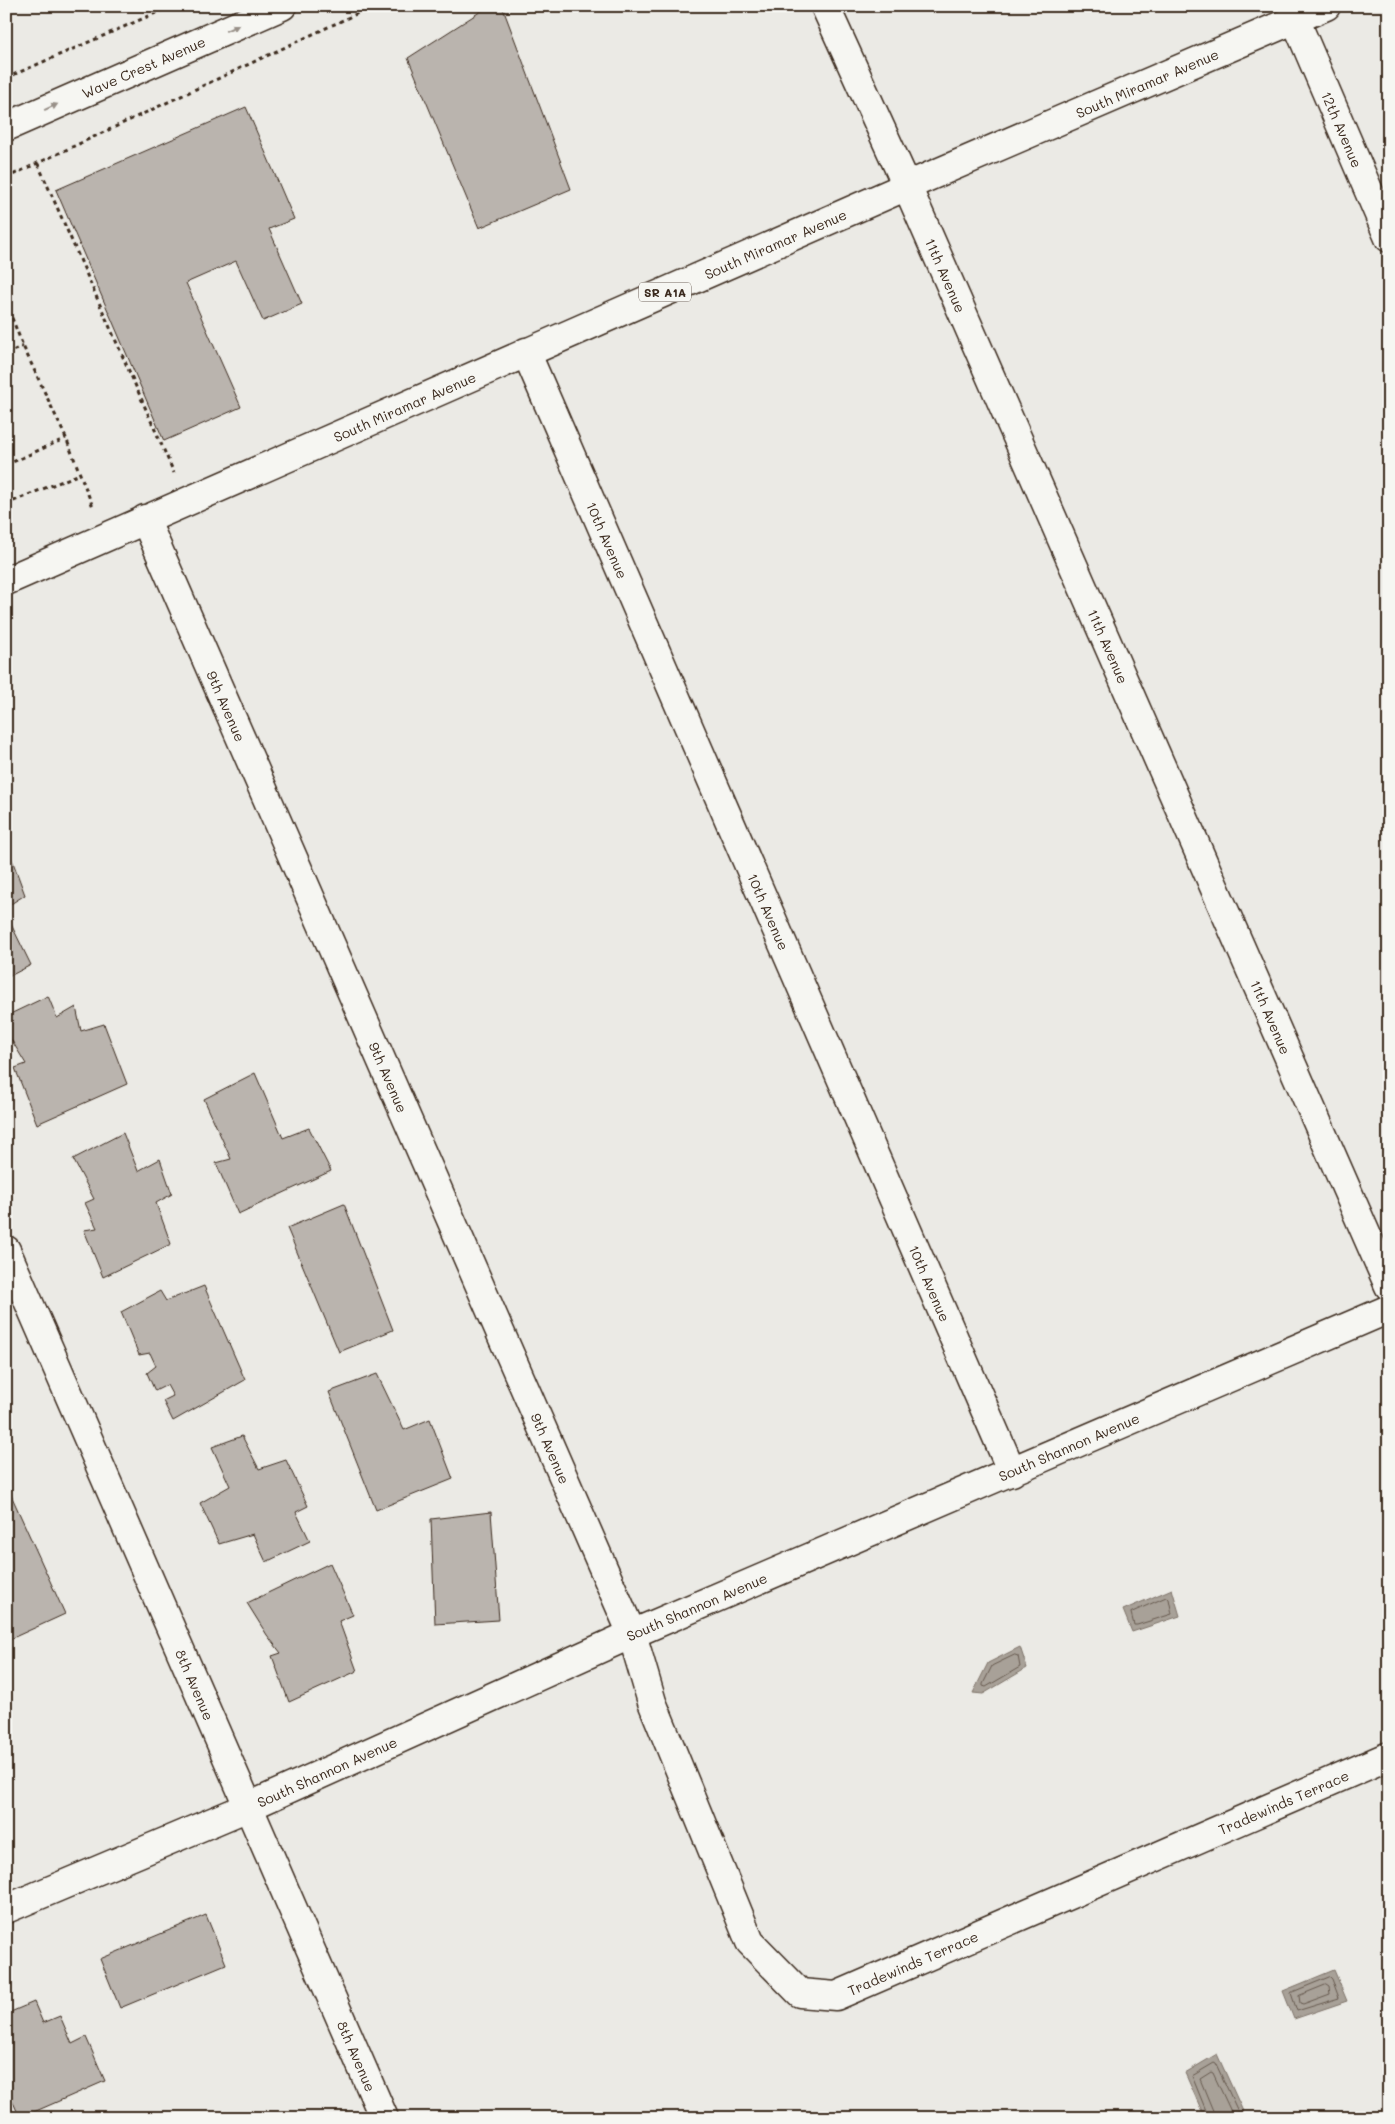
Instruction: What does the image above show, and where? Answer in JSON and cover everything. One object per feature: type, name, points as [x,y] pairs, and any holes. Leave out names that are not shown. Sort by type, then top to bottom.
[{"type":"street","name":"Wave Crest Avenue","points":[[6,127],[282,6]]},
{"type":"street","name":"11th Avenue","points":[[825,6],[907,186],[1389,1286]]},
{"type":"street","name":"South Miramar Avenue","points":[[6,581],[907,186],[1326,6]]},
{"type":"street","name":"12th Avenue","points":[[1295,19],[1389,238]]},
{"type":"street","name":"10th Avenue","points":[[526,352],[1012,1472]]},
{"type":"street","name":"9th Avenue","points":[[146,519],[632,1634]]},
{"type":"street","name":"8th Avenue","points":[[6,1250],[384,2118]]},
{"type":"street","name":"South Shannon Avenue","points":[[6,1909],[248,1807],[632,1634],[1389,1309]]},
{"type":"street","name":"Tradewinds Terrace","points":[[632,1634],[652,1702],[750,1942],[800,1993],[836,1996],[1389,1756]]},
{"type":"path","points":[[6,78],[172,6]]},
{"type":"path","points":[[6,178],[372,6]]},
{"type":"path","points":[[38,164],[186,501]]},
{"type":"path","points":[[6,303],[23,346],[66,438],[95,512]]},
{"type":"path","points":[[6,354],[23,346]]},
{"type":"path","points":[[6,465],[66,438]]},
{"type":"path","points":[[6,504],[80,474]]},
{"type":"water","points":[[1172,1589],[1180,1616],[1132,1632],[1123,1610]]},
{"type":"water","points":[[1020,1647],[1027,1668],[983,1694],[973,1693],[988,1663]]},
{"type":"water","points":[[1334,1970],[1347,2001],[1294,2019],[1283,1991]]},
{"type":"water","points":[[1217,2054],[1246,2118],[1205,2118],[1185,2073]]},
{"type":"building","points":[[489,6],[502,6],[571,189],[479,228],[408,58]]},
{"type":"building","points":[[246,107],[294,219],[269,229],[302,304],[263,321],[236,261],[186,283],[241,407],[164,441],[56,190]]},
{"type":"building","points":[[6,843],[25,895],[6,907]]},
{"type":"building","points":[[6,914],[31,965],[6,978]]},
{"type":"building","points":[[48,996],[57,1018],[76,1007],[81,1031],[104,1024],[127,1084],[37,1124],[15,1068],[26,1064],[6,1031],[6,1016]]},
{"type":"building","points":[[255,1073],[283,1138],[309,1128],[331,1171],[238,1214],[216,1163],[231,1159],[204,1099]]},
{"type":"building","points":[[123,1133],[138,1171],[160,1159],[172,1194],[156,1203],[171,1244],[103,1277],[84,1230],[97,1228],[85,1203],[94,1199],[73,1159]]},
{"type":"building","points":[[344,1204],[393,1330],[339,1352],[287,1228]]},
{"type":"building","points":[[204,1286],[245,1380],[173,1421],[163,1401],[173,1396],[167,1385],[155,1391],[147,1373],[156,1366],[150,1353],[139,1355],[121,1312],[160,1291],[166,1301]]},
{"type":"building","points":[[377,1374],[404,1430],[430,1419],[453,1479],[376,1510],[329,1392]]},
{"type":"building","points":[[242,1436],[259,1469],[286,1460],[308,1506],[296,1512],[310,1541],[266,1562],[253,1534],[219,1544],[200,1503],[230,1486],[212,1447]]},
{"type":"building","points":[[6,1484],[65,1614],[6,1641]]},
{"type":"building","points":[[491,1512],[499,1620],[435,1624],[431,1519]]},
{"type":"building","points":[[330,1563],[353,1615],[339,1621],[357,1671],[289,1702],[272,1656],[281,1653],[247,1603]]},
{"type":"building","points":[[206,1915],[226,1964],[120,2008],[100,1959]]},
{"type":"building","points":[[34,2002],[43,2023],[60,2016],[72,2044],[86,2037],[105,2081],[20,2118],[6,2086],[6,2014]]}]
